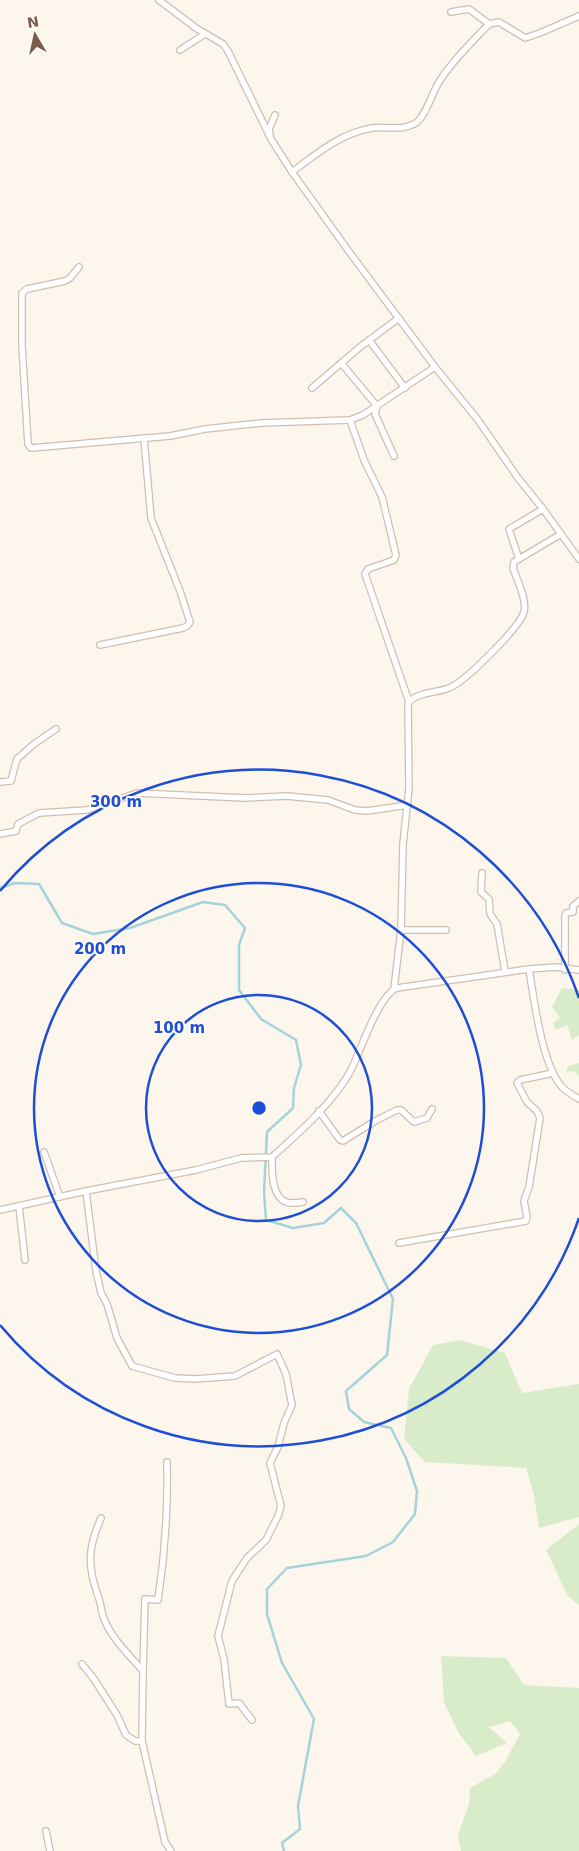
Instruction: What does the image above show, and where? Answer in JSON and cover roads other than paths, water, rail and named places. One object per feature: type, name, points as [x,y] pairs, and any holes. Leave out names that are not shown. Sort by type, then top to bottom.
[{"type":"street","points":[[159,0],[205,34],[223,44],[271,139],[292,172],[435,367],[478,420],[518,478],[543,508],[579,559]]},
{"type":"street","points":[[451,12],[469,9],[489,24]]},
{"type":"street","points":[[292,172],[323,148],[342,138],[369,128],[405,127],[418,122],[439,81],[489,24],[499,22],[522,37],[532,36],[579,16]]},
{"type":"street","points":[[180,50],[205,34]]},
{"type":"street","points":[[271,139],[269,129],[275,116]]},
{"type":"street","points":[[79,267],[68,279],[27,289],[22,293],[22,346],[29,445],[34,448],[170,436],[205,429],[261,423],[350,420],[363,415],[435,367]]},
{"type":"street","points":[[312,388],[369,340],[399,318]]},
{"type":"street","points":[[369,340],[405,388]]},
{"type":"street","points":[[341,363],[377,406]]},
{"type":"street","points":[[377,406],[375,414],[394,456]]},
{"type":"street","points":[[350,420],[364,460],[382,497],[396,555],[394,560],[368,569],[365,574],[409,702],[408,805],[403,844],[401,930],[394,989]]},
{"type":"street","points":[[100,644],[183,628],[190,624],[190,618],[151,518],[144,438]]},
{"type":"street","points":[[519,559],[509,529],[543,508]]},
{"type":"street","points":[[409,702],[416,697],[452,687],[464,680],[496,648],[524,611],[524,604],[513,568],[514,562],[561,534]]},
{"type":"street","points":[[0,782],[11,782],[17,759],[34,744],[56,729]]},
{"type":"street","points":[[0,834],[15,832],[18,824],[39,813],[87,810],[134,794],[245,798],[287,796],[328,800],[356,810],[367,811],[408,805]]},
{"type":"street","points":[[482,873],[481,892],[489,899],[490,914],[497,924],[505,972]]},
{"type":"street","points":[[565,970],[565,916],[566,913],[573,912],[573,906],[579,901]]},
{"type":"street","points":[[401,930],[446,930]]},
{"type":"street","points":[[0,1210],[196,1170],[242,1158],[270,1157],[319,1111],[348,1074],[383,1001],[388,993],[394,989],[529,969],[549,967],[579,970]]},
{"type":"street","points":[[529,969],[539,1028],[553,1073],[562,1088],[579,1099]]},
{"type":"street","points":[[399,1243],[526,1221],[524,1201],[540,1118],[538,1112],[527,1102],[517,1083],[520,1080],[553,1073]]},
{"type":"street","points":[[319,1111],[340,1140],[343,1141],[375,1120],[397,1110],[401,1110],[414,1122],[427,1118],[432,1109]]},
{"type":"street","points":[[44,1152],[60,1197]]},
{"type":"street","points":[[270,1157],[272,1175],[280,1197],[287,1202],[302,1202]]},
{"type":"street","points":[[86,1191],[96,1271],[101,1293],[107,1304],[117,1338],[132,1366],[175,1378],[194,1379],[235,1376],[277,1354],[286,1374],[292,1405],[284,1423],[278,1447],[270,1463],[281,1506],[266,1540],[247,1558],[232,1581],[218,1636],[224,1659],[229,1704],[239,1703],[252,1720]]},
{"type":"street","points":[[20,1206],[25,1260]]},
{"type":"street","points":[[167,1462],[168,1502],[165,1550],[158,1600],[145,1599],[142,1741],[164,1836],[171,1851]]},
{"type":"street","points":[[101,1518],[95,1532],[90,1559],[93,1583],[99,1597],[104,1618],[116,1640],[143,1671]]},
{"type":"street","points":[[82,1664],[117,1715],[126,1736],[134,1741],[142,1741]]},
{"type":"street","points":[[46,1831],[50,1851]]},
{"type":"waterway","points":[[0,888],[15,883],[39,884],[62,923],[93,934],[130,928],[203,902],[225,905],[245,928],[239,945],[239,990],[261,1019],[296,1040],[301,1065],[294,1088],[293,1108],[267,1132],[264,1191],[266,1220],[293,1228],[324,1223],[341,1208],[356,1223],[393,1299],[387,1355],[346,1391],[349,1409],[364,1422],[391,1428],[406,1458],[417,1491],[415,1514],[393,1542],[366,1556],[287,1568],[267,1589],[267,1614],[282,1663],[314,1719],[298,1806],[300,1829],[282,1843],[284,1851]]}]
